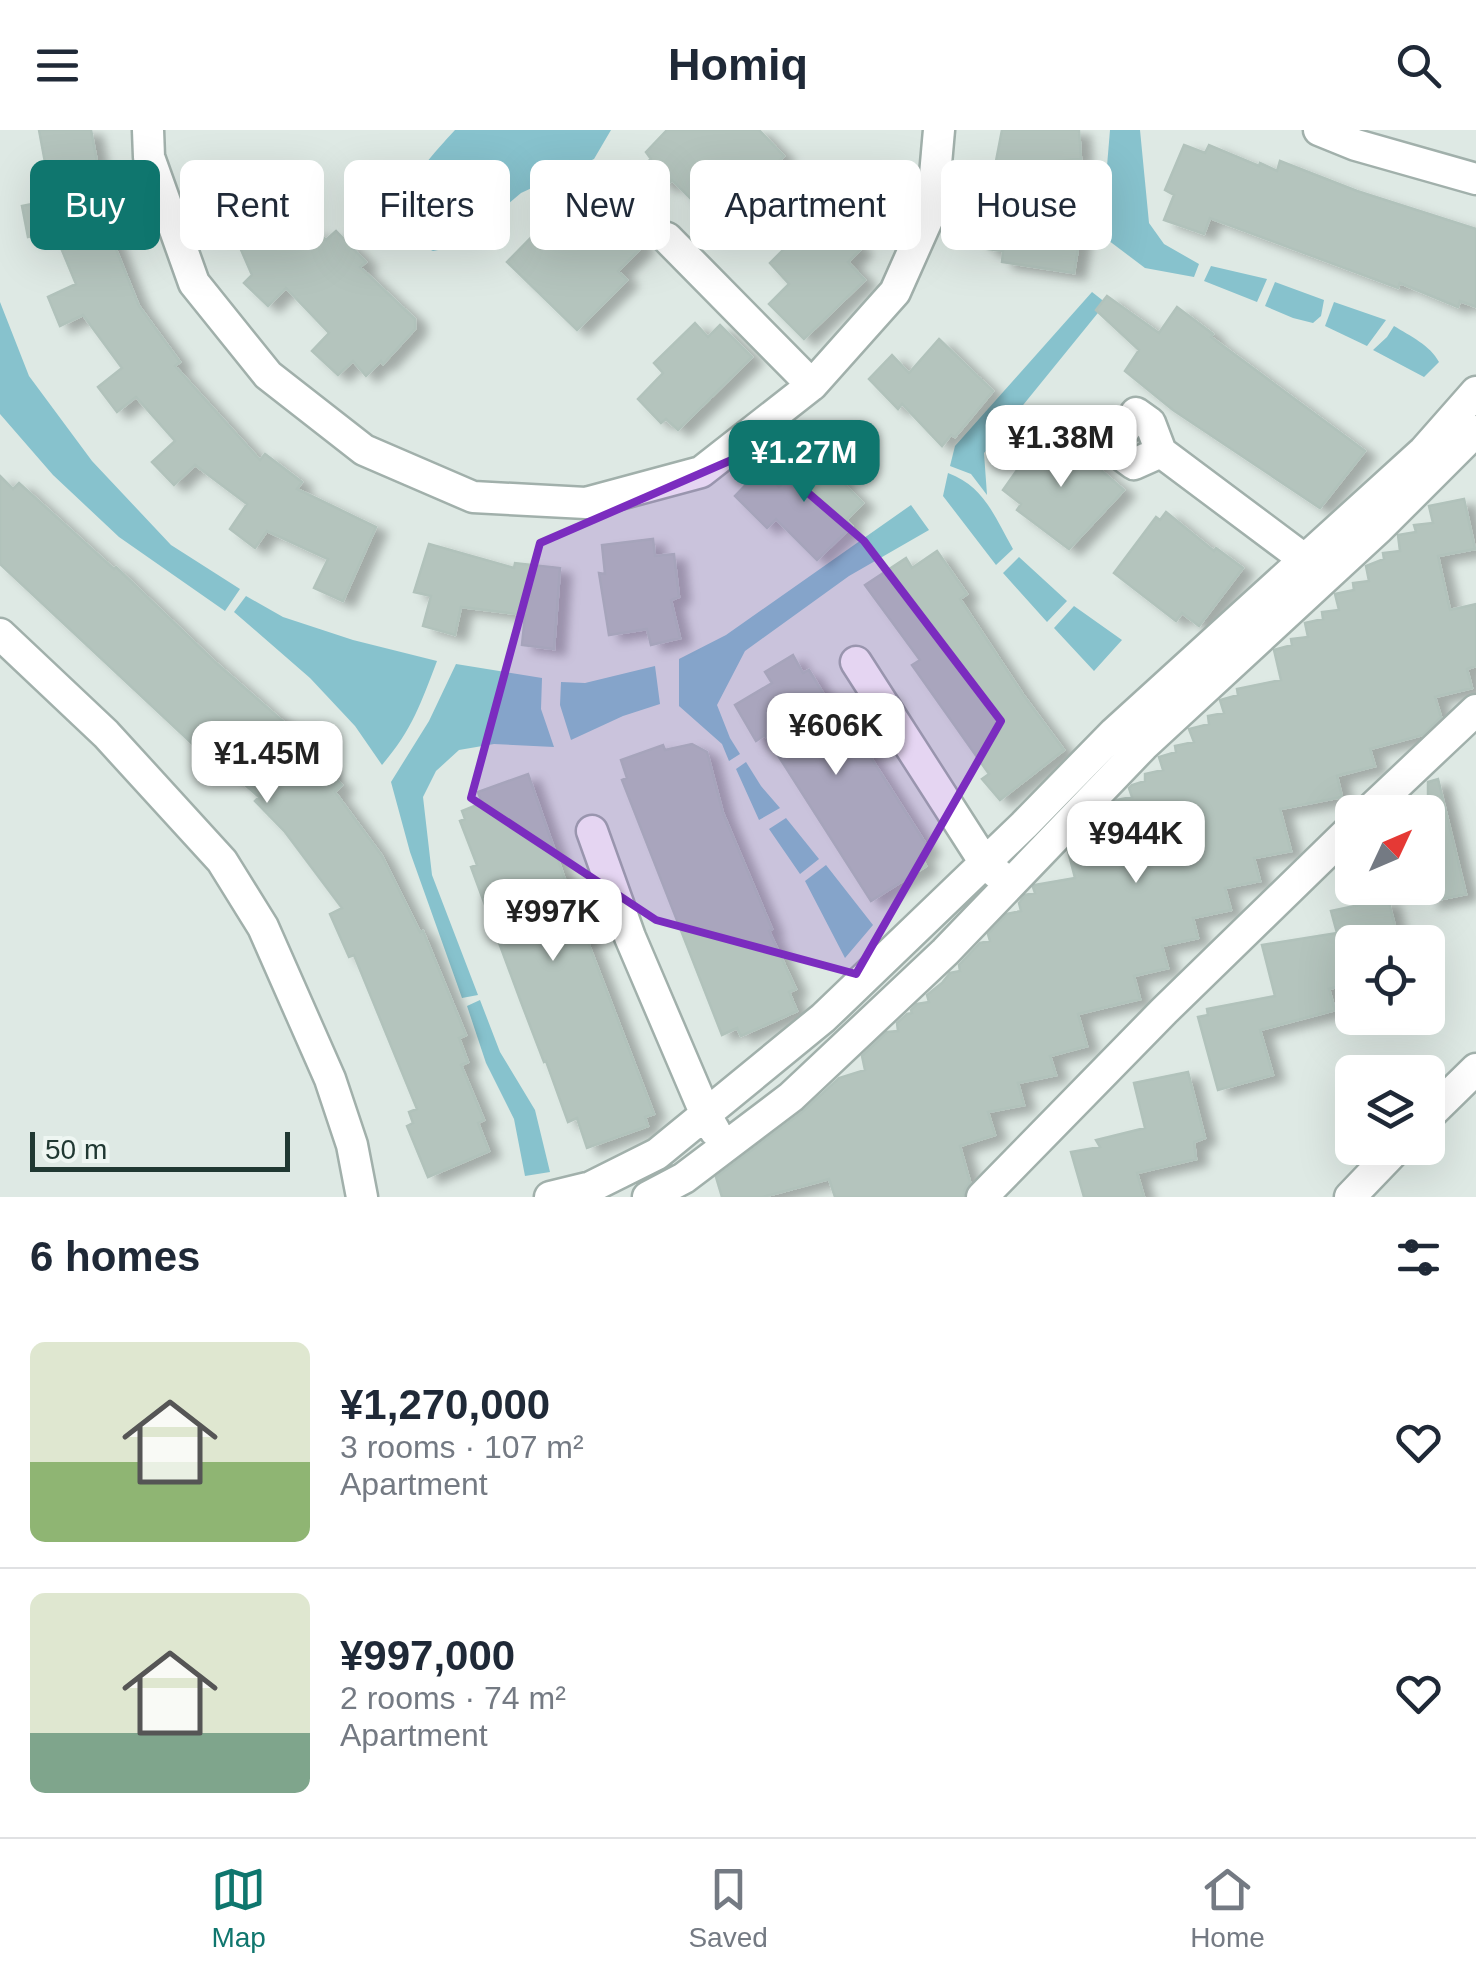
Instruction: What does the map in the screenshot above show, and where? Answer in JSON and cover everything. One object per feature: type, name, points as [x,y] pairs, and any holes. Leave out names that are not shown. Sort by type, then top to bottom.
[{"type":"street","points":[[148,130],[149,157],[194,283],[268,376],[364,450],[473,498],[586,503],[701,472],[812,384],[895,292],[932,210],[939,130]]},
{"type":"street","points":[[1319,130],[1476,178]]},
{"type":"street","points":[[670,241],[812,384]]},
{"type":"street","points":[[648,1197],[684,1178],[791,1097],[945,952],[1476,392]]},
{"type":"street","points":[[550,1197],[591,1187],[657,1154],[706,1116],[823,1018],[1114,733],[1312,569],[1379,528],[1476,431]]},
{"type":"street","points":[[1161,452],[1312,569]]},
{"type":"street","points":[[0,634],[106,734],[222,861],[263,927],[330,1079],[352,1145],[362,1197]]},
{"type":"street","points":[[856,662],[985,863],[1008,884]]},
{"type":"street","points":[[1386,795],[1476,710]]},
{"type":"street","points":[[592,831],[630,937],[706,1116],[724,1146]]},
{"type":"street","points":[[982,1197],[1164,1011],[1335,845]]},
{"type":"street","points":[[1445,1099],[1476,1069]]},
{"type":"street","points":[[1350,1197],[1381,1165]]},
{"type":"highlighted area","points":[[757,449],[864,541],[1001,721],[856,974],[656,920],[471,798],[540,543]]},
{"type":"water","points":[[455,130],[611,130],[592,160],[530,160],[530,189],[510,202],[510,160],[430,158]]},
{"type":"water","points":[[1110,130],[1140,130],[1149,223],[1164,244],[1199,264],[1194,277],[1145,268],[1112,243],[1112,160],[1108,160]]},
{"type":"water","points":[[1211,266],[1267,279],[1257,302],[1204,281]]},
{"type":"water","points":[[1275,282],[1324,300],[1321,316],[1313,323],[1265,306]]},
{"type":"water","points":[[1092,292],[1106,303],[984,453],[987,495],[971,474],[950,466],[955,446]]},
{"type":"water","points":[[0,302],[29,376],[92,461],[171,545],[240,589],[225,611],[119,537],[53,475],[0,414]]},
{"type":"water","points":[[1334,302],[1386,320],[1367,346],[1325,326]]},
{"type":"water","points":[[1394,326],[1425,346],[1439,362],[1424,377],[1373,350]]},
{"type":"water","points":[[948,473],[980,494],[1013,549],[996,565],[943,496]]},
{"type":"water","points":[[911,505],[929,530],[849,576],[745,651],[717,705],[740,754],[729,761],[722,744],[679,706],[679,659],[726,635]]},
{"type":"water","points":[[1019,557],[1067,601],[1047,622],[1003,573]]},
{"type":"water","points":[[246,596],[283,617],[437,661],[408,728],[382,765],[355,726],[310,678],[234,612]]},
{"type":"water","points":[[1074,606],[1122,640],[1094,671],[1054,628]]},
{"type":"water","points":[[456,664],[542,678],[541,709],[554,747],[494,744],[459,750],[436,771],[423,797],[432,875],[478,995],[462,998],[410,852],[391,782],[429,721]]},
{"type":"water","points":[[655,666],[660,704],[571,740],[560,705],[561,682],[585,683]]},
{"type":"water","points":[[746,762],[780,808],[759,820],[736,769]]},
{"type":"water","points":[[786,818],[819,859],[800,874],[769,829]]},
{"type":"water","points":[[826,865],[873,925],[845,958],[805,881]]},
{"type":"water","points":[[480,1000],[500,1052],[535,1110],[550,1172],[525,1176],[514,1119],[486,1063],[467,1006]]},
{"type":"building","points":[[39,130],[91,130],[97,160],[45,160]]},
{"type":"building","points":[[667,130],[759,130],[784,156],[780,160],[690,160],[690,198],[670,182],[670,160],[650,160],[646,152]]},
{"type":"building","points":[[1002,130],[1079,130],[1081,159],[996,160]]},
{"type":"building","points":[[1184,145],[1205,153],[1209,145],[1277,171],[1280,161],[1357,191],[1476,229],[1476,307],[1460,301],[1458,307],[1400,283],[1398,288],[1210,218],[1204,234],[1164,220],[1174,195],[1165,190]]},
{"type":"building","points":[[30,204],[28,237],[22,206]]},
{"type":"building","points":[[336,231],[344,239],[344,250],[354,250],[366,262],[360,267],[415,319],[415,329],[383,364],[381,361],[366,376],[353,361],[338,375],[312,351],[329,333],[286,288],[268,306],[244,283],[252,275],[241,250],[324,250],[324,238]]},
{"type":"building","points":[[530,239],[530,250],[639,250],[618,271],[627,280],[577,330],[507,262]]},
{"type":"building","points":[[62,250],[116,250],[139,306],[180,362],[175,366],[260,460],[265,454],[302,482],[297,489],[376,527],[343,601],[314,588],[328,559],[267,531],[255,548],[230,529],[247,504],[195,465],[174,485],[152,462],[175,441],[136,397],[117,412],[98,387],[122,368],[83,315],[60,326],[48,297],[76,284]]},
{"type":"building","points":[[783,250],[860,250],[848,262],[865,280],[804,339],[769,304],[789,284],[770,263]]},
{"type":"building","points":[[995,250],[1078,250],[1074,273],[1002,262],[1003,251]]},
{"type":"building","points":[[1107,296],[1159,333],[1177,307],[1213,334],[1211,337],[1365,451],[1320,508],[1173,410],[1125,371],[1139,350],[1096,310]]},
{"type":"building","points":[[695,323],[708,337],[720,325],[752,357],[678,430],[666,419],[661,423],[638,399],[663,373],[654,363]]},
{"type":"building","points":[[939,339],[993,391],[955,437],[951,435],[942,446],[902,404],[898,409],[869,379],[892,355],[909,373]]},
{"type":"building","points":[[1044,432],[1060,444],[1064,438],[1124,490],[1069,549],[1017,510],[1021,504],[1003,490]]},
{"type":"building","points":[[814,453],[863,503],[846,520],[852,526],[817,560],[776,519],[767,528],[735,496],[761,469],[779,487]]},
{"type":"building","points":[[0,476],[13,489],[19,483],[116,567],[301,737],[298,740],[342,785],[335,792],[382,856],[420,932],[423,931],[466,1035],[459,1038],[468,1062],[461,1065],[484,1120],[478,1123],[489,1151],[428,1177],[407,1126],[413,1123],[409,1112],[417,1109],[354,955],[349,957],[330,914],[342,908],[285,832],[255,801],[259,797],[202,747],[199,750],[0,564]]},
{"type":"building","points":[[1464,499],[1475,549],[1438,556],[1450,610],[1476,604],[1476,666],[1467,669],[1472,688],[1435,697],[1441,717],[1423,735],[1370,749],[1375,766],[1337,776],[1342,795],[1280,809],[1291,851],[1254,858],[1260,881],[1225,888],[1231,910],[1193,918],[1198,938],[1162,946],[1168,968],[1134,976],[1140,999],[1078,1014],[1087,1046],[1050,1056],[1056,1075],[1018,1083],[1024,1105],[988,1112],[995,1135],[960,1146],[970,1182],[964,1197],[835,1197],[829,1179],[763,1197],[722,1197],[716,1177],[802,1112],[839,1078],[865,1070],[862,1056],[887,1032],[898,1031],[897,1023],[912,1013],[917,1004],[929,1002],[927,995],[950,973],[960,971],[959,965],[980,943],[990,941],[988,934],[1007,914],[1021,911],[1019,903],[1025,895],[1035,893],[1035,885],[1075,878],[1068,851],[1078,840],[1086,839],[1087,831],[1103,828],[1100,818],[1115,809],[1117,800],[1132,797],[1132,785],[1145,781],[1145,774],[1163,770],[1159,757],[1176,752],[1175,746],[1194,742],[1189,729],[1209,724],[1208,716],[1224,713],[1220,700],[1238,695],[1237,689],[1281,680],[1274,650],[1292,645],[1291,639],[1308,637],[1305,623],[1323,619],[1322,612],[1339,610],[1335,594],[1354,590],[1353,583],[1369,581],[1366,566],[1384,559],[1383,553],[1400,551],[1398,535],[1416,532],[1414,525],[1433,523],[1429,506]]},
{"type":"building","points":[[1166,512],[1214,551],[1216,548],[1243,568],[1199,626],[1182,613],[1176,621],[1114,573],[1156,517],[1160,520]]},
{"type":"building","points":[[653,539],[655,556],[674,554],[679,597],[671,600],[680,638],[651,645],[647,629],[609,635],[599,573],[605,574],[602,545]]},
{"type":"building","points":[[429,544],[514,568],[515,563],[560,568],[554,649],[522,645],[525,615],[461,607],[455,635],[423,626],[431,596],[414,592]]},
{"type":"building","points":[[937,551],[967,594],[960,599],[1064,750],[1000,800],[982,779],[989,774],[912,665],[920,660],[865,585],[906,558],[912,568]]},
{"type":"building","points":[[793,655],[803,673],[809,670],[844,728],[849,723],[929,849],[920,855],[926,866],[871,901],[765,735],[756,741],[735,705],[772,683],[765,672]]},
{"type":"building","points":[[692,744],[707,752],[723,813],[796,989],[789,992],[797,1011],[741,1036],[737,1028],[722,1035],[622,780],[627,778],[621,760],[663,745],[665,750]]},
{"type":"building","points":[[528,774],[654,1114],[645,1117],[648,1126],[587,1148],[577,1118],[568,1122],[544,1062],[471,867],[477,865],[460,821],[465,819],[462,811],[482,803],[478,792]]},
{"type":"building","points":[[1438,779],[1442,795],[1428,795],[1428,782]]},
{"type":"building","points":[[1445,808],[1466,894],[1445,898]]},
{"type":"building","points":[[1360,905],[1390,905],[1395,925],[1335,926],[1331,911]]},
{"type":"building","points":[[1335,933],[1335,987],[1329,989],[1335,1010],[1260,1030],[1273,1075],[1218,1090],[1198,1017],[1208,1015],[1207,1009],[1275,996],[1262,945]]},
{"type":"building","points":[[1188,1072],[1205,1138],[1194,1142],[1196,1159],[1137,1173],[1144,1197],[1084,1197],[1071,1152],[1100,1147],[1096,1140],[1145,1128],[1134,1083]]}]
